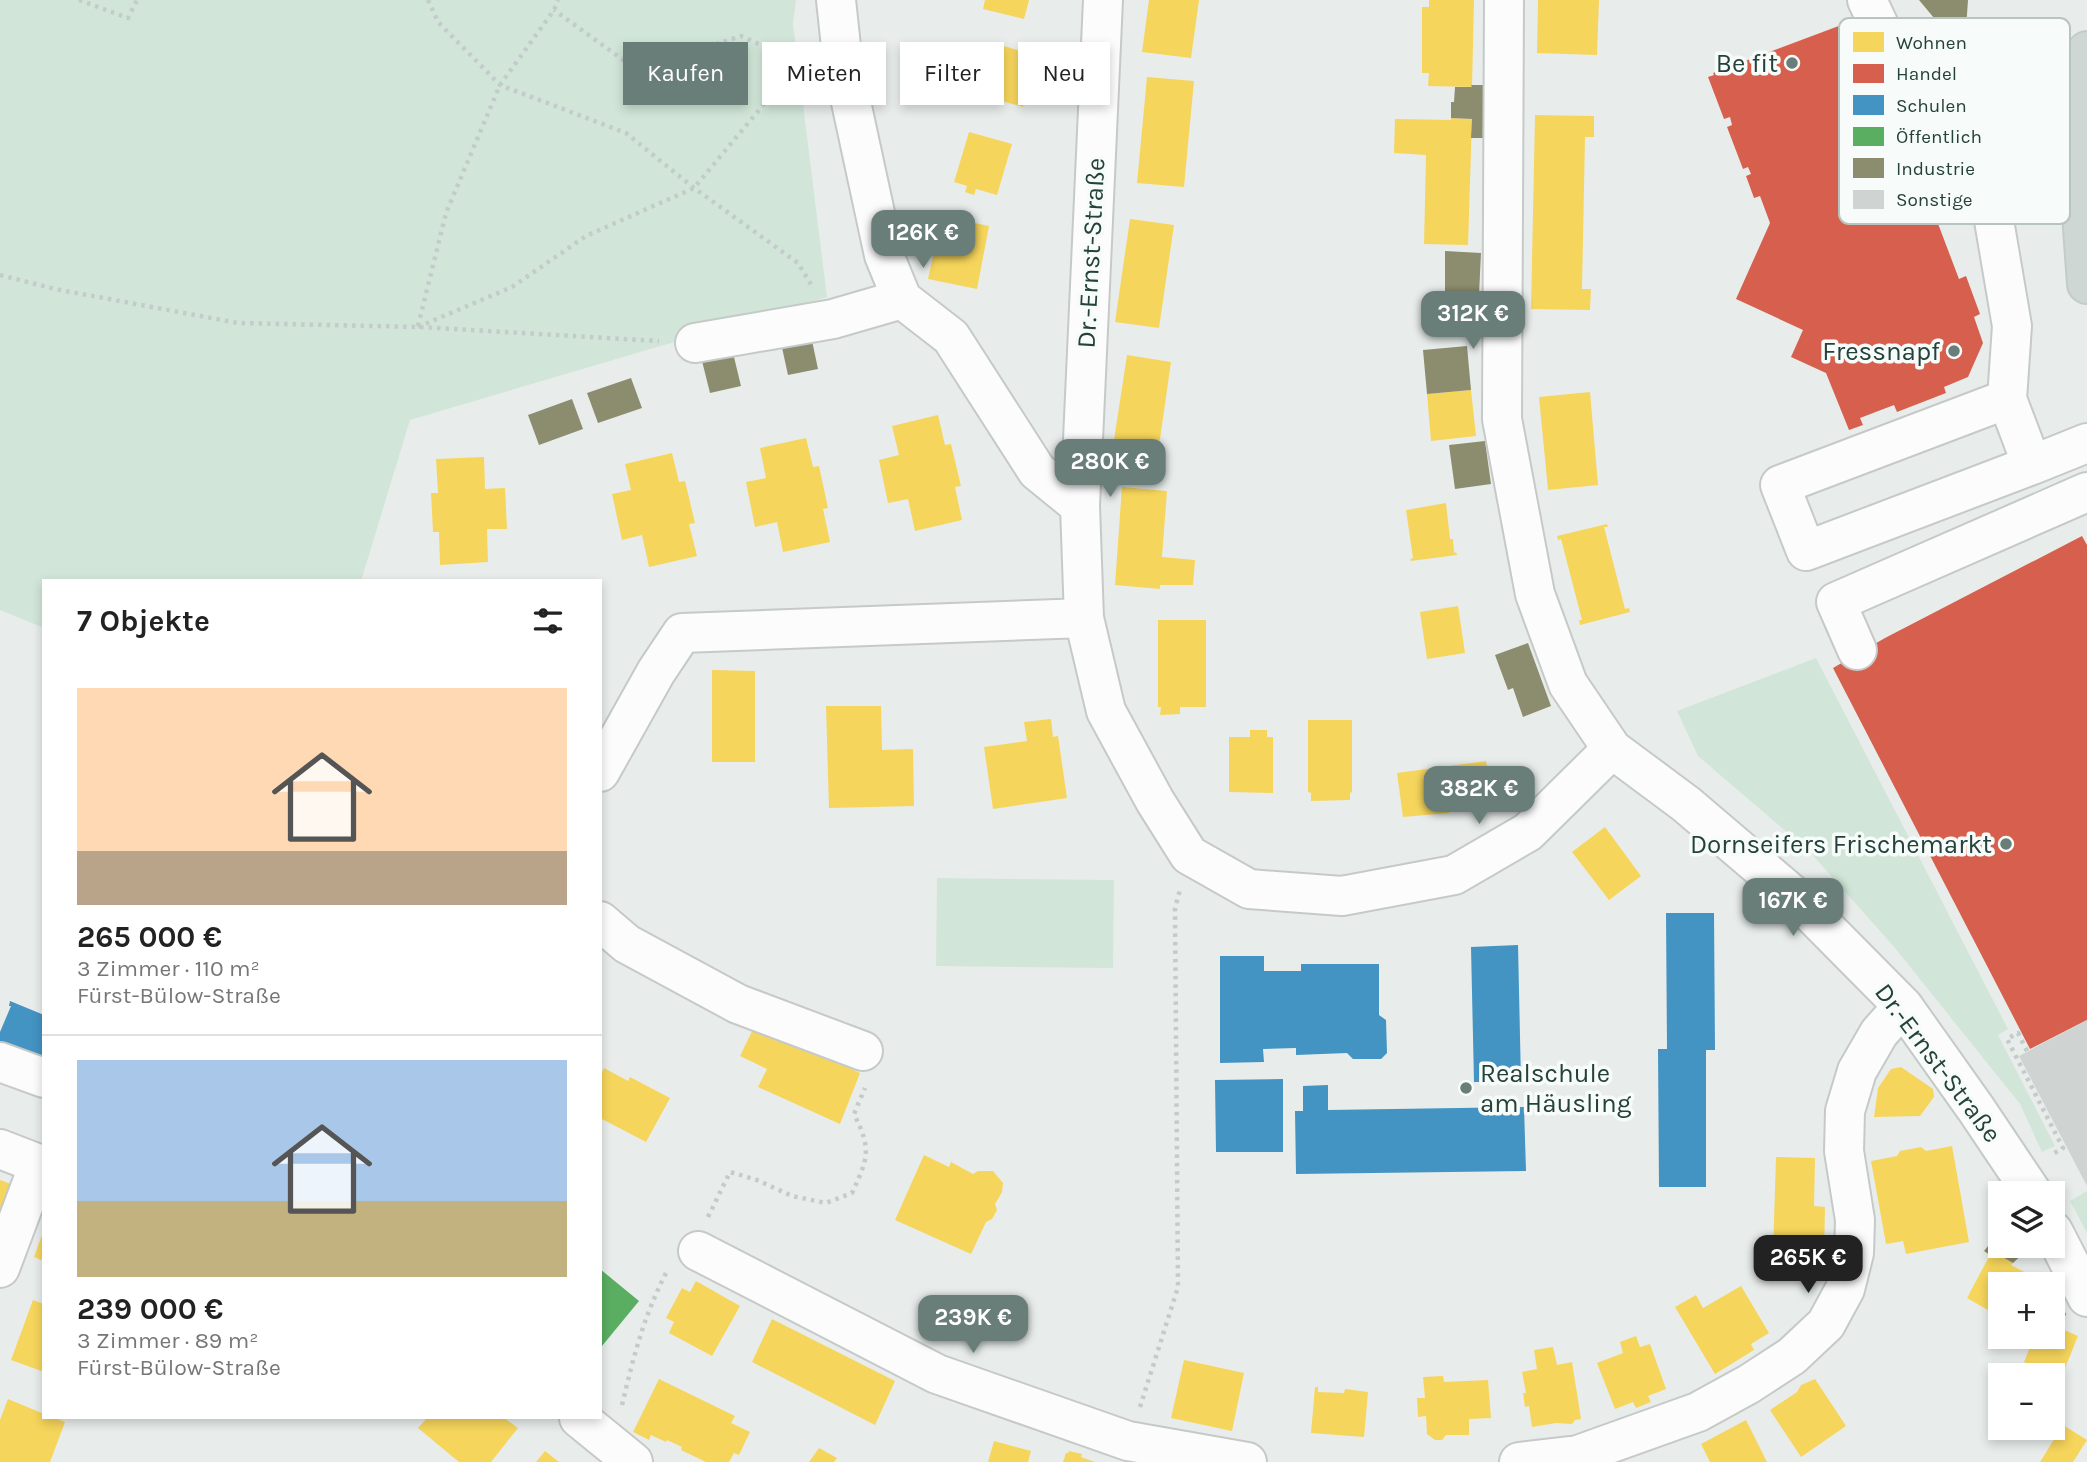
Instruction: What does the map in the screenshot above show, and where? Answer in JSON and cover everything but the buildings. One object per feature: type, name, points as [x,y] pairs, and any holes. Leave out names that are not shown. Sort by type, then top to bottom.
[{"type":"main road","points":[[2087,51],[2080,186],[2087,284]]},
{"type":"street","points":[[836,0],[843,65],[884,255],[902,299],[951,337],[1037,471],[1080,506]]},
{"type":"street","name":"Dr.-Ernst-Straße","points":[[1103,0],[1080,506],[1084,618],[1106,711],[1155,801],[1189,855],[1249,889],[1342,896],[1454,875],[1528,832],[1612,749]]},
{"type":"street","name":"Dr.-Ernst-Straße","points":[[1504,0],[1503,419],[1535,594],[1568,684],[1612,749],[1686,804],[1794,896],[1903,1006],[2024,1181]]},
{"type":"street","points":[[1867,0],[1875,18]]},
{"type":"street","points":[[1995,224],[2012,326],[2007,399],[2032,465]]},
{"type":"street","points":[[695,343],[833,319],[902,299]]},
{"type":"street","points":[[2007,399],[1780,485],[1806,551],[2087,443]]},
{"type":"street","points":[[1857,650],[1836,602],[2087,492]]},
{"type":"street","points":[[602,768],[656,672],[682,633],[1084,618]]},
{"type":"street","points":[[602,923],[627,944],[738,1004],[863,1051]]},
{"type":"street","points":[[1519,1462],[1578,1455],[1698,1412],[1792,1356],[1826,1324],[1845,1289],[1854,1252],[1855,1220],[1844,1151],[1845,1111],[1857,1071],[1879,1033],[1903,1006]]},
{"type":"street","points":[[0,1062],[42,1077]]},
{"type":"street","points":[[0,1149],[41,1165],[0,1268]]},
{"type":"street","points":[[698,1251],[937,1374],[1128,1441],[1247,1462]]},
{"type":"street","points":[[2065,1254],[2087,1297]]},
{"type":"street","points":[[580,1419],[634,1462]]},
{"type":"path","points":[[79,0],[128,18],[137,0]]},
{"type":"path","points":[[428,0],[438,22],[500,85],[626,133],[694,188],[798,263],[833,319]]},
{"type":"path","points":[[418,327],[446,213],[500,85],[554,10],[558,0]]},
{"type":"path","points":[[418,327],[512,288],[586,236],[694,188],[799,62],[741,36],[637,70],[554,10]]},
{"type":"path","points":[[0,275],[55,289],[238,323],[418,327],[695,343]]},
{"type":"path","points":[[1143,1399],[1178,1287],[1175,908],[1189,855]]},
{"type":"path","points":[[2027,1051],[2018,1033],[2007,1039],[2063,1148],[2057,1152]]},
{"type":"path","points":[[698,1251],[711,1208],[730,1172],[757,1180],[792,1196],[826,1203],[852,1194],[866,1164],[867,1143],[854,1114],[876,1059],[863,1051]]},
{"type":"path","points":[[621,1406],[635,1349],[662,1279]]},
{"type":"green space","points":[[0,0],[796,0],[793,24],[795,42],[762,42],[762,105],[803,105],[827,297],[410,420],[362,579],[42,579],[42,627],[0,610]]},
{"type":"green space","points":[[1816,658],[2008,1029],[1998,1035],[2055,1146],[2042,1152],[2020,1104],[1895,948],[1810,852],[1698,756],[1677,711]]},
{"type":"green space","points":[[937,878],[1114,880],[1113,968],[936,966]]},
{"type":"green space","points":[[2087,1191],[2087,1233],[2070,1201]]},
{"type":"place","name":"Be fit","points":[[1792,63]]},
{"type":"place","name":"Fressnapf","points":[[1954,351]]},
{"type":"place","name":"Dornseifers Frischemarkt","points":[[2006,844]]},
{"type":"place","name":"Realschule am Häusling","points":[[1466,1088]]}]
